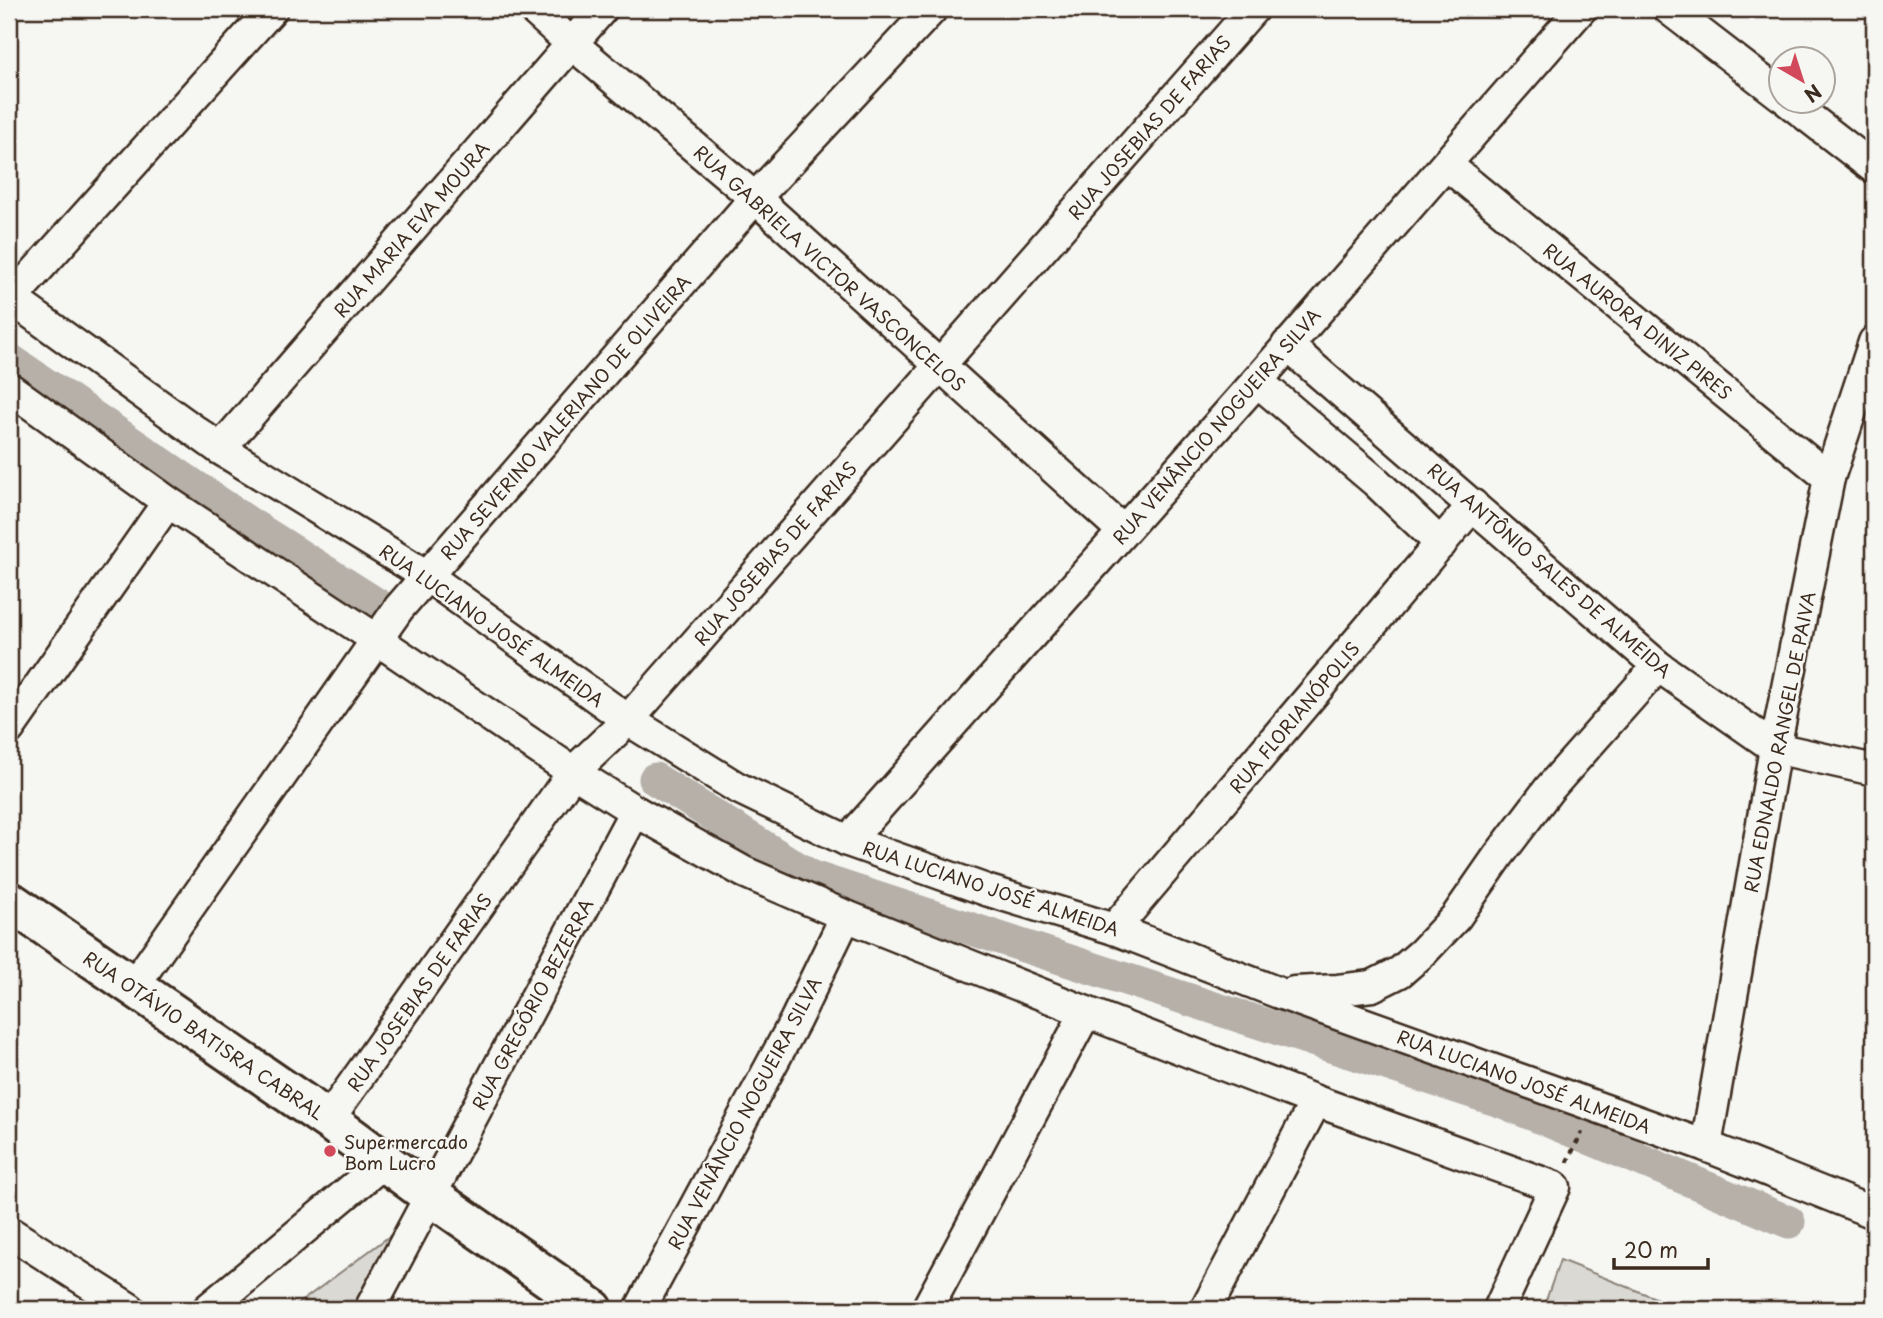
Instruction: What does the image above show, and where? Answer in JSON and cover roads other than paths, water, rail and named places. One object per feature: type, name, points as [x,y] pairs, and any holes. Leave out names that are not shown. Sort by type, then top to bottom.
[{"type":"street","points":[[10,298],[272,9]]},
{"type":"street","name":"RUA GABRIELA VICTOR VASCONCELOS","points":[[533,9],[755,198],[1123,531]]},
{"type":"street","name":"RUA MARIA EVA MOURA","points":[[220,449],[602,9]]},
{"type":"street","name":"RUA SEVERINO VALERIANO DE OLIVEIRA","points":[[133,987],[399,607],[755,198],[932,9]]},
{"type":"street","name":"RUA JOSEBIAS DE FARIAS","points":[[328,1120],[573,772],[628,720],[1253,9]]},
{"type":"street","name":"RUA VENÂNCIO NOGUEIRA SILVA","points":[[848,841],[1257,381],[1581,9]]},
{"type":"street","points":[[1669,9],[1768,85]]},
{"type":"street","points":[[1806,116],[1874,168]]},
{"type":"street","name":"RUA AURORA DINIZ PIRES","points":[[1447,165],[1829,478]]},
{"type":"street","name":"RUA LUCIANO JOSÉ ALMEIDA","points":[[10,298],[220,449],[427,576],[628,720],[736,787],[848,841],[989,891],[1114,929],[1279,993],[1706,1146],[1874,1213]]},
{"type":"street","name":"RUA EDNALDO RANGEL DE PAIVA","points":[[1706,1146],[1775,748],[1829,478],[1874,342]]},
{"type":"street","name":"RUA ANTÔNIO SALES DE ALMEIDA","points":[[1287,345],[1658,666],[1775,748],[1874,770]]},
{"type":"street","points":[[1257,381],[1376,482],[1441,544]]},
{"type":"street","points":[[9,388],[167,502],[573,772],[635,811],[744,872],[846,916],[1316,1101],[1561,1175],[1499,1309]]},
{"type":"street","points":[[9,729],[167,502]]},
{"type":"street","name":"RUA FLORIANÓPOLIS","points":[[1114,929],[1474,505]]},
{"type":"street","points":[[1279,993],[1372,986],[1400,972],[1422,954],[1456,917],[1549,789],[1658,666]]},
{"type":"street","name":"RUA GREGÓRIO BEZERRA","points":[[370,1309],[635,811]]},
{"type":"street","name":"RUA OTÁVIO BATISRA CABRAL","points":[[9,901],[328,1120],[430,1196],[593,1309]]},
{"type":"street","name":"RUA VENÂNCIO NOGUEIRA SILVA","points":[[640,1309],[795,1021],[846,916]]},
{"type":"street","points":[[927,1309],[1086,1012]]},
{"type":"street","points":[[1206,1309],[1316,1101]]},
{"type":"street","points":[[208,1309],[384,1162]]},
{"type":"street","points":[[9,1232],[130,1309]]},
{"type":"waterway","points":[[9,359],[250,524],[389,612]]},
{"type":"waterway","points":[[655,779],[812,877],[1503,1102],[1789,1222]]},
{"type":"place","name":"Supermercado Bom Lucro","points":[[330,1151]]}]
